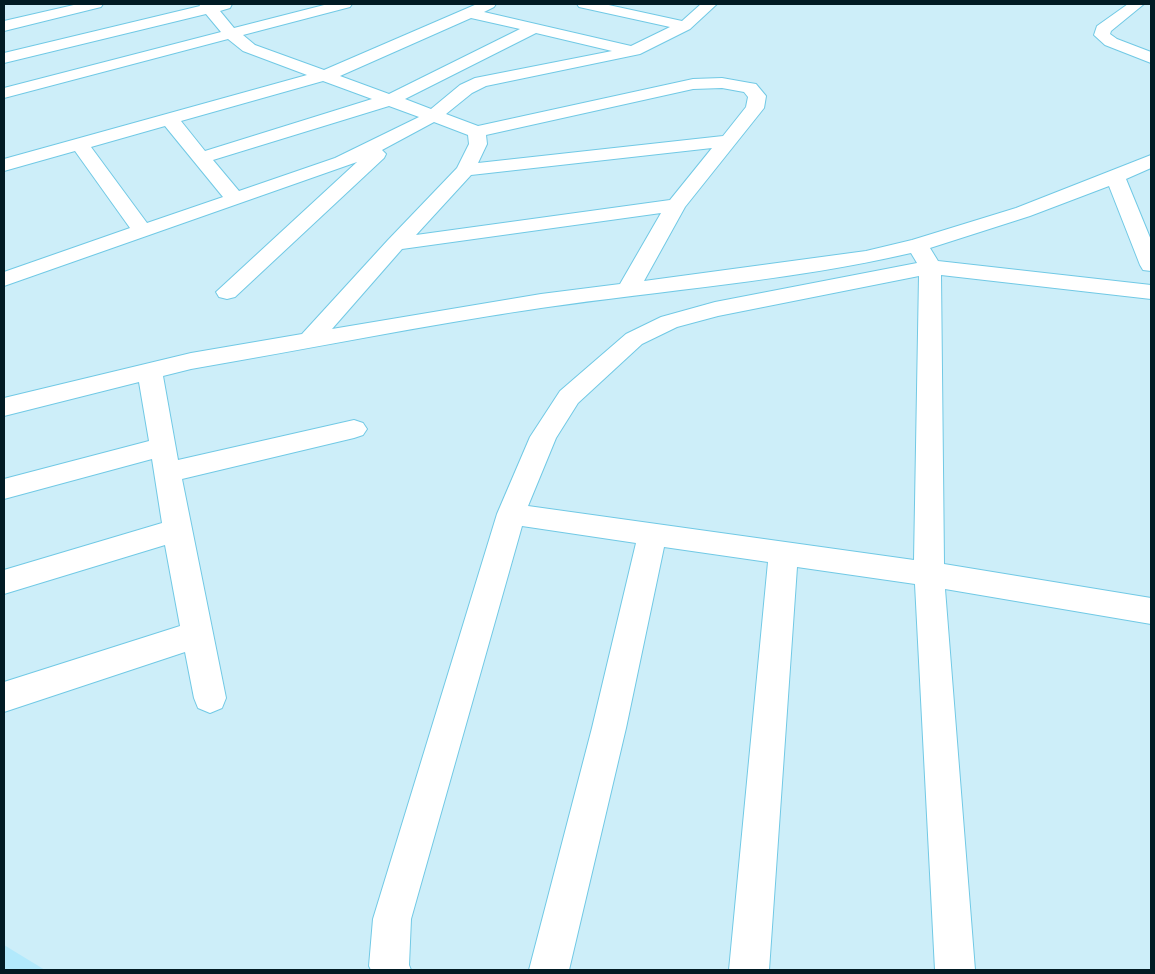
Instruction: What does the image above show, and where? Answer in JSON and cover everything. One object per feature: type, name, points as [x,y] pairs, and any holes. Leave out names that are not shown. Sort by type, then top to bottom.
[{"type":"street","points":[[4,26],[96,4]]},
{"type":"street","points":[[4,58],[46,48],[114,15],[228,4]]},
{"type":"street","points":[[4,93],[345,4]]},
{"type":"street","points":[[4,165],[326,76],[489,4]]},
{"type":"street","points":[[4,279],[342,162],[434,115],[466,89],[481,82],[634,51],[685,26],[710,4]]},
{"type":"street","points":[[1151,12],[1135,5],[1103,29],[1102,35],[1110,42],[1151,58]]},
{"type":"street","points":[[208,6],[231,34],[249,48],[278,60],[392,99],[477,132],[693,84],[722,83],[750,88],[757,96],[754,108],[676,205],[628,290]]},
{"type":"street","points":[[562,34],[583,15],[606,6],[685,26]]},
{"type":"street","points":[[471,13],[634,51]]},
{"type":"street","points":[[114,15],[148,56]]},
{"type":"street","points":[[24,21],[68,77]]},
{"type":"street","points":[[202,158],[392,99],[534,28]]},
{"type":"street","points":[[169,119],[235,199]]},
{"type":"street","points":[[309,341],[395,244],[465,170],[478,144],[477,132]]},
{"type":"street","points":[[227,292],[396,136]]},
{"type":"street","points":[[465,170],[727,142]]},
{"type":"street","points":[[79,143],[142,231]]},
{"type":"street","points":[[392,970],[389,966],[392,919],[512,514],[543,437],[569,397],[634,338],[669,322],[924,256],[1023,212],[1147,165]]},
{"type":"street","points":[[1115,177],[1144,232],[1151,265]]},
{"type":"street","points":[[395,244],[676,205]]},
{"type":"street","points":[[924,256],[930,574],[955,970]]},
{"type":"street","points":[[4,407],[192,361],[541,301],[798,268],[866,257],[924,256],[1151,292]]},
{"type":"street","points":[[150,371],[177,530],[210,698]]},
{"type":"street","points":[[4,489],[165,459],[354,429]]},
{"type":"street","points":[[512,514],[930,574],[1151,611]]},
{"type":"street","points":[[4,582],[177,530]]},
{"type":"street","points":[[550,970],[652,534]]},
{"type":"street","points":[[749,970],[782,554]]},
{"type":"street","points":[[4,697],[198,634]]},
{"type":"shaded area","points":[[4,945],[45,970],[4,970]]}]
